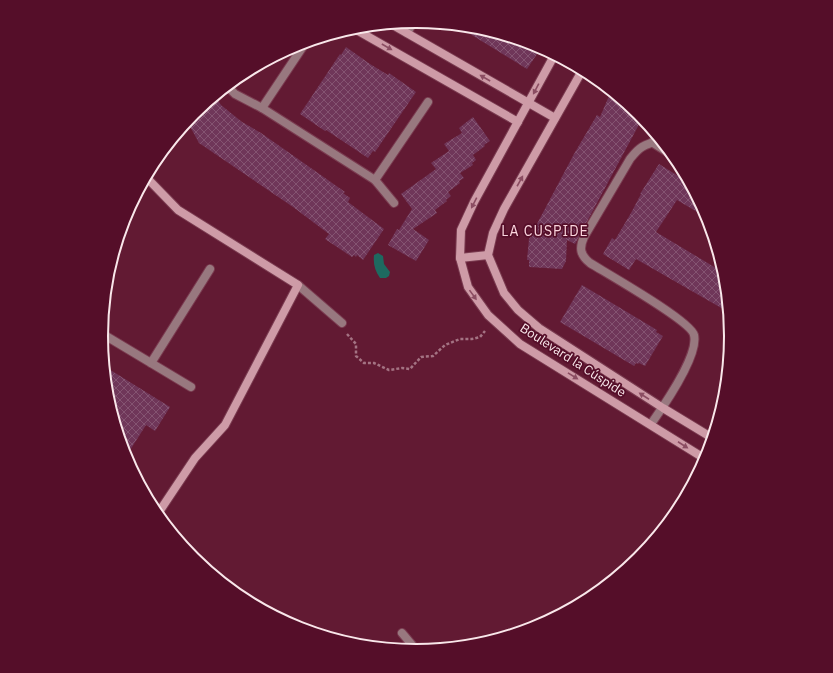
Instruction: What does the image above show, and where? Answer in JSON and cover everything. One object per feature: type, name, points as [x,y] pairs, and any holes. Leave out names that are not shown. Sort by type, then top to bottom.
[{"type":"street","points":[[407,34],[410,28]]},
{"type":"street","points":[[399,29],[555,118]]},
{"type":"street","points":[[362,33],[518,122]]},
{"type":"street","points":[[262,108],[301,50]]},
{"type":"street","name":"Boulevard la Cúspide","points":[[552,60],[477,196],[461,230],[460,258],[468,287],[488,314],[520,344],[652,424],[701,456]]},
{"type":"street","points":[[460,258],[488,255],[493,233],[504,209],[580,75]]},
{"type":"street","points":[[231,90],[235,94],[262,108],[375,180],[394,203]]},
{"type":"street","points":[[375,180],[428,102]]},
{"type":"street","points":[[652,424],[680,379],[692,353],[695,343],[694,333],[686,324],[672,314],[590,263],[584,258],[580,250],[584,237],[630,159],[637,150],[644,146],[653,144],[655,142]]},
{"type":"street","points":[[653,144],[661,148]]},
{"type":"street","points":[[150,181],[178,210],[298,285],[342,323]]},
{"type":"street","name":"Boulevard la Cúspide","points":[[488,255],[504,293],[518,310],[539,328],[662,408],[709,436]]},
{"type":"street","points":[[151,363],[210,269]]},
{"type":"street","points":[[161,509],[195,458],[225,425],[298,285]]},
{"type":"street","points":[[108,337],[192,387]]},
{"type":"street","points":[[402,634],[412,645]]},
{"type":"path","points":[[342,323],[346,334],[356,344],[356,356],[364,363],[374,363],[389,370],[402,368],[410,369],[421,358],[433,356],[445,344],[460,339],[472,339],[480,336],[487,330]]},
{"type":"shaded area","points":[[378,253],[383,256],[384,264],[390,272],[389,276],[386,278],[380,278],[375,267],[374,255]]},
{"type":"building","points":[[468,33],[516,44],[538,52],[527,69]]},
{"type":"building","points":[[346,47],[388,75],[389,73],[416,92],[375,152],[373,151],[368,158],[300,114]]},
{"type":"building","points":[[609,96],[640,123],[575,244],[567,240],[566,261],[562,269],[529,267],[529,260],[527,260],[529,239],[574,154],[597,115],[600,117]]},
{"type":"building","points":[[218,101],[221,105],[242,122],[261,133],[345,192],[343,193],[350,198],[348,202],[384,229],[363,260],[357,255],[356,257],[354,255],[352,257],[325,239],[329,234],[293,207],[199,143],[190,127],[198,118]]},
{"type":"building","points":[[473,117],[490,141],[473,155],[476,160],[472,163],[473,165],[460,173],[464,178],[448,192],[451,196],[435,210],[437,213],[413,229],[429,240],[416,261],[388,245],[397,229],[399,230],[412,209],[401,194],[436,169],[431,163],[449,151],[444,144],[462,133],[459,128]]},
{"type":"building","points":[[659,164],[681,178],[700,214],[677,200],[656,232],[717,269],[723,309],[636,259],[629,270],[603,254],[612,238],[615,240],[640,194]]},
{"type":"building","points":[[582,285],[657,330],[656,332],[663,336],[645,366],[636,363],[634,366],[560,322]]},
{"type":"building","points":[[110,370],[170,407],[155,431],[146,425],[130,451],[114,397]]},
{"type":"district","name":"LA CUSPIDE","points":[[545,231]]}]
